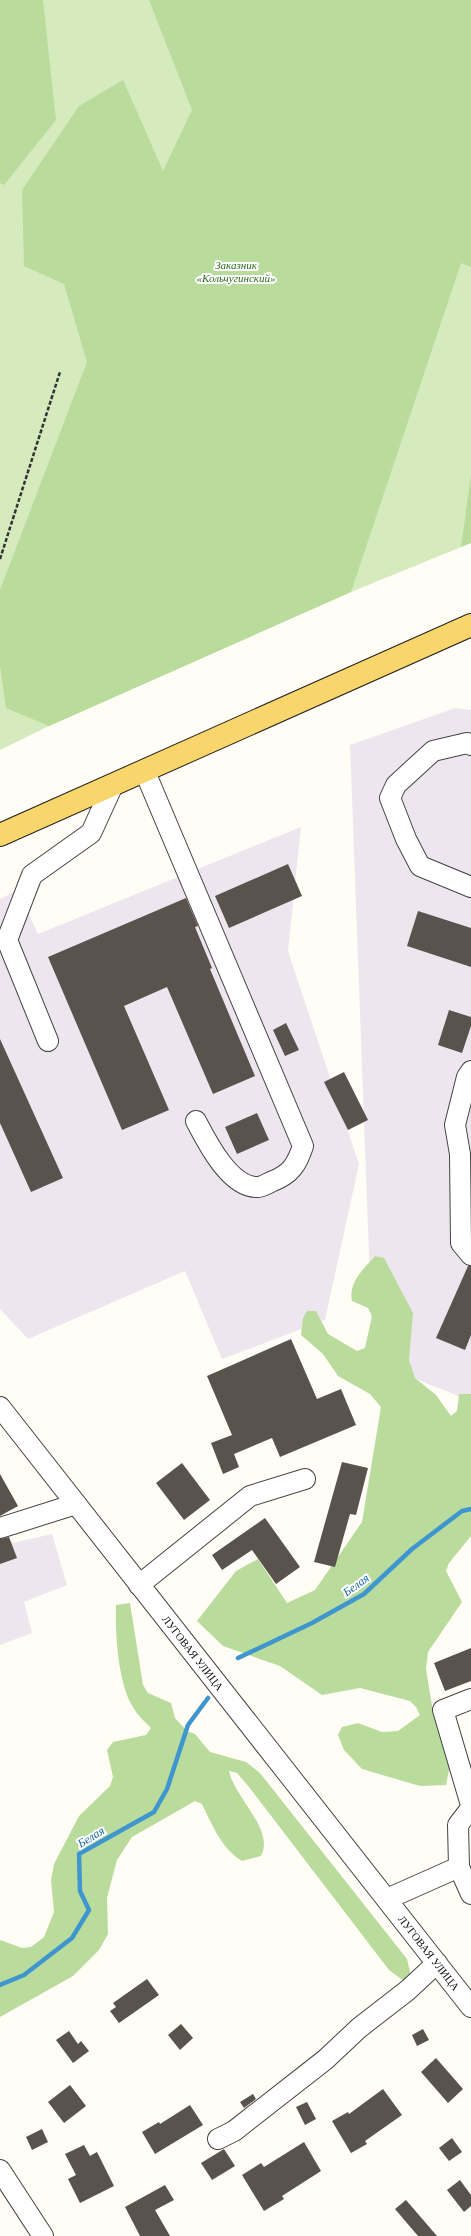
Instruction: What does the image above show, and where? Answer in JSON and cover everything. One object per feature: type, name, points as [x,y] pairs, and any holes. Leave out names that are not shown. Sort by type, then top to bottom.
[{"type":"main road","points":[[0,835],[145,772],[471,625]]},
{"type":"street","points":[[471,745],[467,743],[433,751],[396,785],[390,798],[406,839],[420,866],[471,888]]},
{"type":"street","points":[[145,772],[303,1146],[296,1166],[284,1177],[256,1188],[241,1183],[225,1168],[196,1121]]},
{"type":"street","points":[[48,1041],[7,940],[32,874],[91,834],[113,785]]},
{"type":"street","points":[[471,1071],[467,1077],[455,1125],[460,1154],[461,1243],[471,1255]]},
{"type":"street","name":"ЛУГОВАЯ УЛИЦА","points":[[0,1407],[471,2007]]},
{"type":"street","points":[[139,1585],[250,1496],[305,1479]]},
{"type":"street","points":[[0,1528],[76,1504]]},
{"type":"street","points":[[471,1699],[443,1710],[471,1805]]},
{"type":"street","points":[[471,1808],[458,1825],[459,1867],[471,1894]]},
{"type":"street","points":[[387,1899],[459,1867]]},
{"type":"street","points":[[218,2139],[234,2131],[326,2059],[359,2028],[408,1990],[437,1963]]},
{"type":"street","points":[[0,2170],[43,2236]]},
{"type":"path","points":[[0,559],[60,372]]},
{"type":"shaded area","points":[[455,708],[471,710],[471,1401],[373,1362],[350,745]]},
{"type":"shaded area","points":[[301,827],[288,951],[359,1164],[325,1320],[222,1359],[185,1271],[28,1339],[0,1309],[0,899],[18,890],[38,934]]},
{"type":"shaded area","points":[[0,1529],[8,1544],[52,1534],[67,1585],[24,1602],[32,1633],[0,1645]]},
{"type":"green space","name":"Заказник «Кольчугинский»","points":[[0,0],[471,0],[471,543],[351,592],[49,726],[0,750]]},
{"type":"green space","points":[[0,0],[43,0],[56,120],[4,185],[0,183]]},
{"type":"green space","name":"Заказник «Кольчугинский»","points":[[149,0],[471,0],[471,267],[461,263],[351,592],[49,726],[6,708],[0,666],[0,590],[87,362],[64,284],[24,266],[22,190],[79,106],[123,80],[163,171],[192,110]]},
{"type":"green space","points":[[471,475],[471,543],[461,547]]},
{"type":"green space","points":[[375,1256],[384,1258],[413,1313],[409,1360],[415,1378],[436,1395],[451,1416],[457,1411],[459,1394],[471,1394],[471,1536],[449,1563],[446,1571],[462,1602],[428,1652],[426,1669],[433,1712],[451,1760],[446,1785],[420,1786],[362,1769],[344,1750],[338,1735],[342,1727],[358,1723],[382,1732],[398,1731],[420,1715],[416,1707],[410,1701],[360,1688],[322,1695],[280,1666],[223,1646],[197,1621],[236,1571],[258,1559],[287,1603],[315,1590],[362,1522],[381,1407],[370,1394],[338,1376],[323,1354],[301,1335],[303,1318],[307,1311],[316,1311],[328,1334],[357,1351],[365,1348],[372,1316],[368,1308],[352,1301],[351,1294],[352,1288],[358,1276]]},
{"type":"green space","points":[[130,1603],[143,1685],[148,1693],[171,1703],[175,1718],[187,1731],[195,1734],[210,1752],[246,1762],[260,1773],[407,1959],[411,1976],[404,1981],[389,1970],[249,1787],[237,1773],[229,1771],[232,1781],[263,1835],[264,1846],[261,1856],[242,1861],[235,1856],[218,1836],[202,1804],[195,1801],[132,1837],[117,1860],[107,1898],[108,1934],[99,1950],[73,1976],[0,2017],[0,1940],[22,1948],[31,1947],[44,1937],[54,1912],[51,1880],[54,1864],[79,1816],[110,1786],[113,1777],[107,1750],[113,1742],[146,1735],[151,1728],[139,1716],[128,1697],[118,1658],[116,1605]]},
{"type":"building","points":[[288,864],[302,896],[229,928],[215,896]]},
{"type":"building","points":[[186,898],[198,926],[195,927],[212,968],[210,969],[255,1076],[213,1094],[167,987],[124,1006],[169,1110],[122,1130],[48,957]]},
{"type":"building","points":[[418,911],[471,928],[471,967],[407,946]]},
{"type":"building","points":[[449,1010],[471,1017],[471,1026],[462,1053],[438,1045]]},
{"type":"building","points":[[286,1023],[299,1050],[285,1056],[273,1030]]},
{"type":"building","points":[[0,1039],[63,1178],[31,1192],[0,1123]]},
{"type":"building","points":[[344,1072],[368,1120],[348,1130],[324,1082]]},
{"type":"building","points":[[257,1113],[269,1140],[237,1154],[225,1127]]},
{"type":"building","points":[[468,1266],[471,1266],[471,1335],[465,1350],[436,1338]]},
{"type":"building","points":[[291,1339],[317,1399],[341,1389],[356,1425],[280,1457],[272,1438],[234,1454],[239,1467],[223,1474],[211,1443],[232,1435],[207,1376]]},
{"type":"building","points":[[342,1462],[368,1468],[356,1515],[350,1514],[335,1567],[314,1562]]},
{"type":"building","points":[[182,1463],[210,1500],[184,1520],[156,1483]]},
{"type":"building","points":[[0,1474],[18,1506],[0,1516]]},
{"type":"building","points":[[265,1518],[300,1567],[276,1584],[252,1550],[222,1570],[212,1555]]},
{"type":"building","points":[[9,1537],[17,1558],[0,1564],[0,1539]]},
{"type":"building","points":[[471,1648],[471,1681],[445,1691],[434,1663]]},
{"type":"building","points":[[147,1979],[159,1995],[119,2023],[110,2011],[116,2007],[113,2003]]},
{"type":"building","points":[[181,2024],[193,2038],[180,2050],[168,2035]]},
{"type":"building","points":[[423,2029],[429,2040],[417,2046],[412,2035]]},
{"type":"building","points":[[69,2031],[78,2044],[81,2041],[89,2051],[73,2063],[56,2040]]},
{"type":"building","points":[[436,2058],[463,2089],[448,2103],[421,2072]]},
{"type":"building","points":[[70,2085],[86,2106],[64,2123],[48,2102]]},
{"type":"building","points":[[383,2089],[402,2115],[365,2141],[367,2144],[351,2153],[332,2121],[348,2112],[349,2114]]},
{"type":"building","points":[[253,2094],[256,2099],[244,2108],[240,2102]]},
{"type":"building","points":[[307,2102],[316,2119],[305,2125],[296,2107]]},
{"type":"building","points":[[190,2105],[203,2125],[155,2154],[142,2132],[159,2122],[160,2124]]},
{"type":"building","points":[[42,2129],[48,2142],[32,2150],[26,2137]]},
{"type":"building","points":[[452,2138],[462,2152],[449,2161],[439,2148]]},
{"type":"building","points":[[304,2142],[321,2171],[282,2196],[284,2199],[264,2211],[242,2175],[261,2163],[264,2167]]},
{"type":"building","points":[[84,2145],[90,2156],[97,2152],[114,2186],[80,2203],[68,2179],[76,2175],[65,2154]]},
{"type":"building","points":[[224,2149],[235,2166],[212,2180],[201,2163]]},
{"type":"building","points":[[460,2180],[471,2195],[471,2206],[464,2212],[447,2190]]},
{"type":"building","points":[[165,2185],[174,2200],[155,2210],[170,2236],[140,2236],[125,2207]]},
{"type":"building","points":[[406,2200],[437,2236],[418,2236],[395,2209]]},
{"type":"waterway","name":"Белая","points":[[238,1658],[312,1623],[364,1594],[412,1549],[462,1511],[471,1509]]},
{"type":"waterway","name":"Белая","points":[[0,1985],[24,1975],[72,1938],[89,1910],[80,1891],[79,1854],[154,1812],[167,1789],[188,1725],[208,1698]]}]
